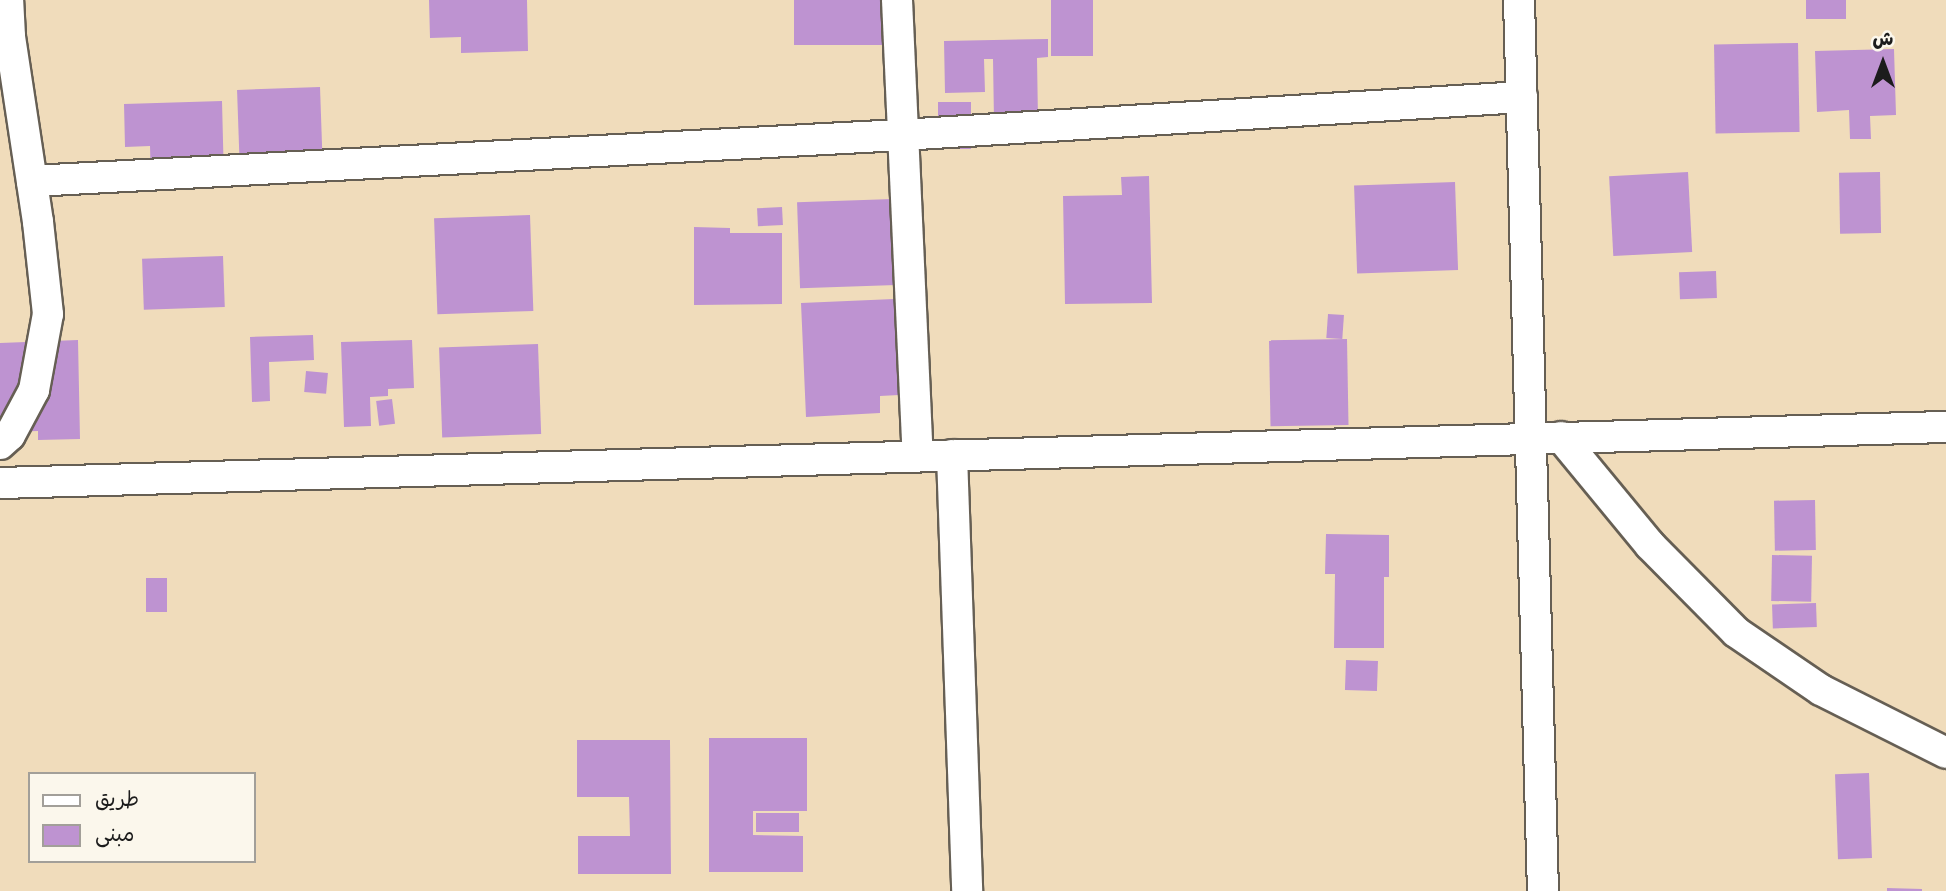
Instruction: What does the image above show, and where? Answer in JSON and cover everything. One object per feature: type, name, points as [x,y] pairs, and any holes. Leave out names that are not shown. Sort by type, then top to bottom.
[{"type":"street","points":[[0,444],[10,435],[34,390],[48,314],[32,181],[10,36],[8,0]]},
{"type":"street","points":[[897,0],[901,135],[918,456]]},
{"type":"street","points":[[1519,0],[1543,891]]},
{"type":"street","points":[[32,181],[901,135],[1522,97]]},
{"type":"street","points":[[0,483],[1946,427]]},
{"type":"street","points":[[1560,437],[1650,545],[1736,632],[1821,690],[1946,753]]},
{"type":"street","points":[[952,456],[967,891]]},
{"type":"building","points":[[429,0],[527,0],[528,51],[461,53],[461,37],[430,38]]},
{"type":"building","points":[[794,0],[884,0],[884,45],[794,45]]},
{"type":"building","points":[[1051,0],[1093,0],[1093,56],[1051,56]]},
{"type":"building","points":[[1806,0],[1846,0],[1846,19],[1806,19]]},
{"type":"building","points":[[1048,39],[1048,57],[1037,58],[1038,120],[994,121],[993,59],[984,59],[985,92],[945,93],[944,41]]},
{"type":"building","points":[[1798,43],[1800,132],[1716,133],[1714,44]]},
{"type":"building","points":[[1894,49],[1896,115],[1870,116],[1871,139],[1850,139],[1849,110],[1817,112],[1815,51]]},
{"type":"building","points":[[320,87],[323,159],[240,162],[237,90]]},
{"type":"building","points":[[222,101],[224,181],[151,183],[150,146],[125,147],[124,104]]},
{"type":"building","points":[[938,102],[971,102],[971,149],[938,149]]},
{"type":"building","points":[[1688,172],[1692,252],[1613,256],[1609,176]]},
{"type":"building","points":[[1880,172],[1881,233],[1840,234],[1839,173]]},
{"type":"building","points":[[1149,176],[1152,303],[1065,304],[1063,196],[1122,195],[1121,177]]},
{"type":"building","points":[[1455,182],[1458,270],[1357,273],[1354,186]]},
{"type":"building","points":[[893,199],[896,285],[800,288],[797,202]]},
{"type":"building","points":[[782,207],[783,225],[758,226],[757,208]]},
{"type":"building","points":[[530,215],[533,311],[437,314],[434,218]]},
{"type":"building","points":[[694,227],[730,228],[730,233],[782,233],[782,304],[694,305]]},
{"type":"building","points":[[223,256],[225,307],[144,310],[142,259]]},
{"type":"building","points":[[1716,271],[1717,298],[1680,299],[1679,272]]},
{"type":"building","points":[[894,299],[899,395],[880,396],[880,413],[806,417],[801,303]]},
{"type":"building","points":[[1328,314],[1344,315],[1342,339],[1326,338]]},
{"type":"building","points":[[313,335],[314,360],[269,362],[270,401],[252,402],[250,337]]},
{"type":"building","points":[[1347,339],[1349,425],[1271,426],[1269,340]]},
{"type":"building","points":[[78,340],[80,439],[38,440],[38,431],[6,432],[0,444],[0,343]]},
{"type":"building","points":[[412,340],[414,388],[388,389],[388,396],[370,397],[371,426],[344,427],[341,342]]},
{"type":"building","points":[[538,344],[541,434],[442,437],[439,347]]},
{"type":"building","points":[[306,371],[328,373],[326,394],[304,392]]},
{"type":"building","points":[[392,399],[395,424],[379,426],[376,401]]},
{"type":"building","points":[[1815,500],[1816,550],[1775,551],[1774,501]]},
{"type":"building","points":[[1326,534],[1389,535],[1389,577],[1384,577],[1384,648],[1334,648],[1335,574],[1325,574]]},
{"type":"building","points":[[1772,555],[1812,556],[1811,602],[1771,601]]},
{"type":"building","points":[[146,578],[167,578],[167,612],[146,612]]},
{"type":"building","points":[[1816,603],[1817,627],[1773,629],[1772,605]]},
{"type":"building","points":[[1346,660],[1378,661],[1377,691],[1345,690]]},
{"type":"building","points":[[709,738],[807,738],[807,811],[753,811],[753,835],[803,836],[803,872],[709,872]]},
{"type":"building","points":[[577,740],[670,740],[671,874],[578,874],[578,836],[630,836],[629,797],[577,797]]},
{"type":"building","points":[[1869,773],[1872,858],[1838,859],[1835,774]]},
{"type":"building","points":[[756,813],[799,813],[799,832],[756,832]]},
{"type":"building","points":[[1887,888],[1922,889],[1922,891],[1887,891]]}]
